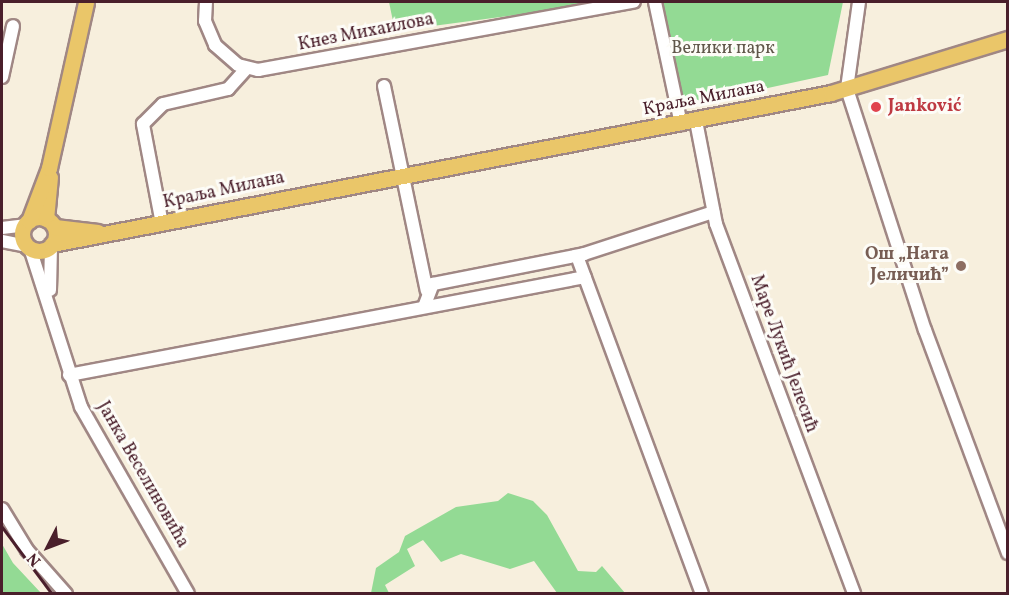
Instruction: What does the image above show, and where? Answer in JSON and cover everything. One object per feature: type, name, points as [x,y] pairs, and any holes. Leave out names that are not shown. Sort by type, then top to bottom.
[{"type":"main road","points":[[29,247],[27,223],[49,168],[86,2]]},
{"type":"main road","name":"Краља Милана","points":[[29,247],[52,245],[162,224],[402,174],[688,123],[847,89],[1008,39]]},
{"type":"main road","points":[[49,168],[52,245]]},
{"type":"main road","name":"Краља Милана","points":[[27,223],[51,223],[125,231]]},
{"type":"street","points":[[162,224],[143,124],[163,104],[228,89],[247,68],[230,60],[210,37],[206,2]]},
{"type":"street","name":"Кнез Михаилова","points":[[247,68],[277,68],[634,2]]},
{"type":"street","points":[[655,2],[688,123]]},
{"type":"street","points":[[859,2],[847,89],[921,319],[1008,553]]},
{"type":"street","points":[[2,77],[13,26]]},
{"type":"street","points":[[384,86],[427,291],[424,307]]},
{"type":"street","name":"Маре Лукић Јелесић","points":[[688,123],[712,212],[854,594]]},
{"type":"street","points":[[427,291],[440,282],[577,256],[712,212]]},
{"type":"street","points":[[2,228],[27,223]]},
{"type":"street","points":[[2,241],[29,247]]},
{"type":"street","name":"Јанка Веселиновића","points":[[50,303],[52,245]]},
{"type":"street","name":"Јанка Веселиновића","points":[[29,247],[50,303],[69,375],[95,436],[188,594]]},
{"type":"street","points":[[577,256],[702,594]]},
{"type":"street","points":[[69,375],[585,277]]},
{"type":"street","points":[[2,509],[27,550],[66,594]]},
{"type":"green space","points":[[389,2],[613,2],[395,31]]},
{"type":"green space","name":"Велики парк","points":[[663,2],[843,2],[828,75],[685,106]]},
{"type":"green space","points":[[508,493],[533,501],[547,515],[578,571],[596,572],[602,566],[625,593],[557,593],[534,561],[510,569],[461,554],[441,562],[423,540],[407,549],[415,566],[385,585],[389,593],[371,593],[376,568],[399,552],[405,536],[456,507],[498,501]]},
{"type":"green space","points":[[2,544],[13,563],[41,593],[2,593]]},
{"type":"railway","points":[[2,527],[52,594]]},
{"type":"place","name":"Janković","points":[[876,107]]},
{"type":"place","name":"Ош „Ната Јеличић”","points":[[961,266]]}]
